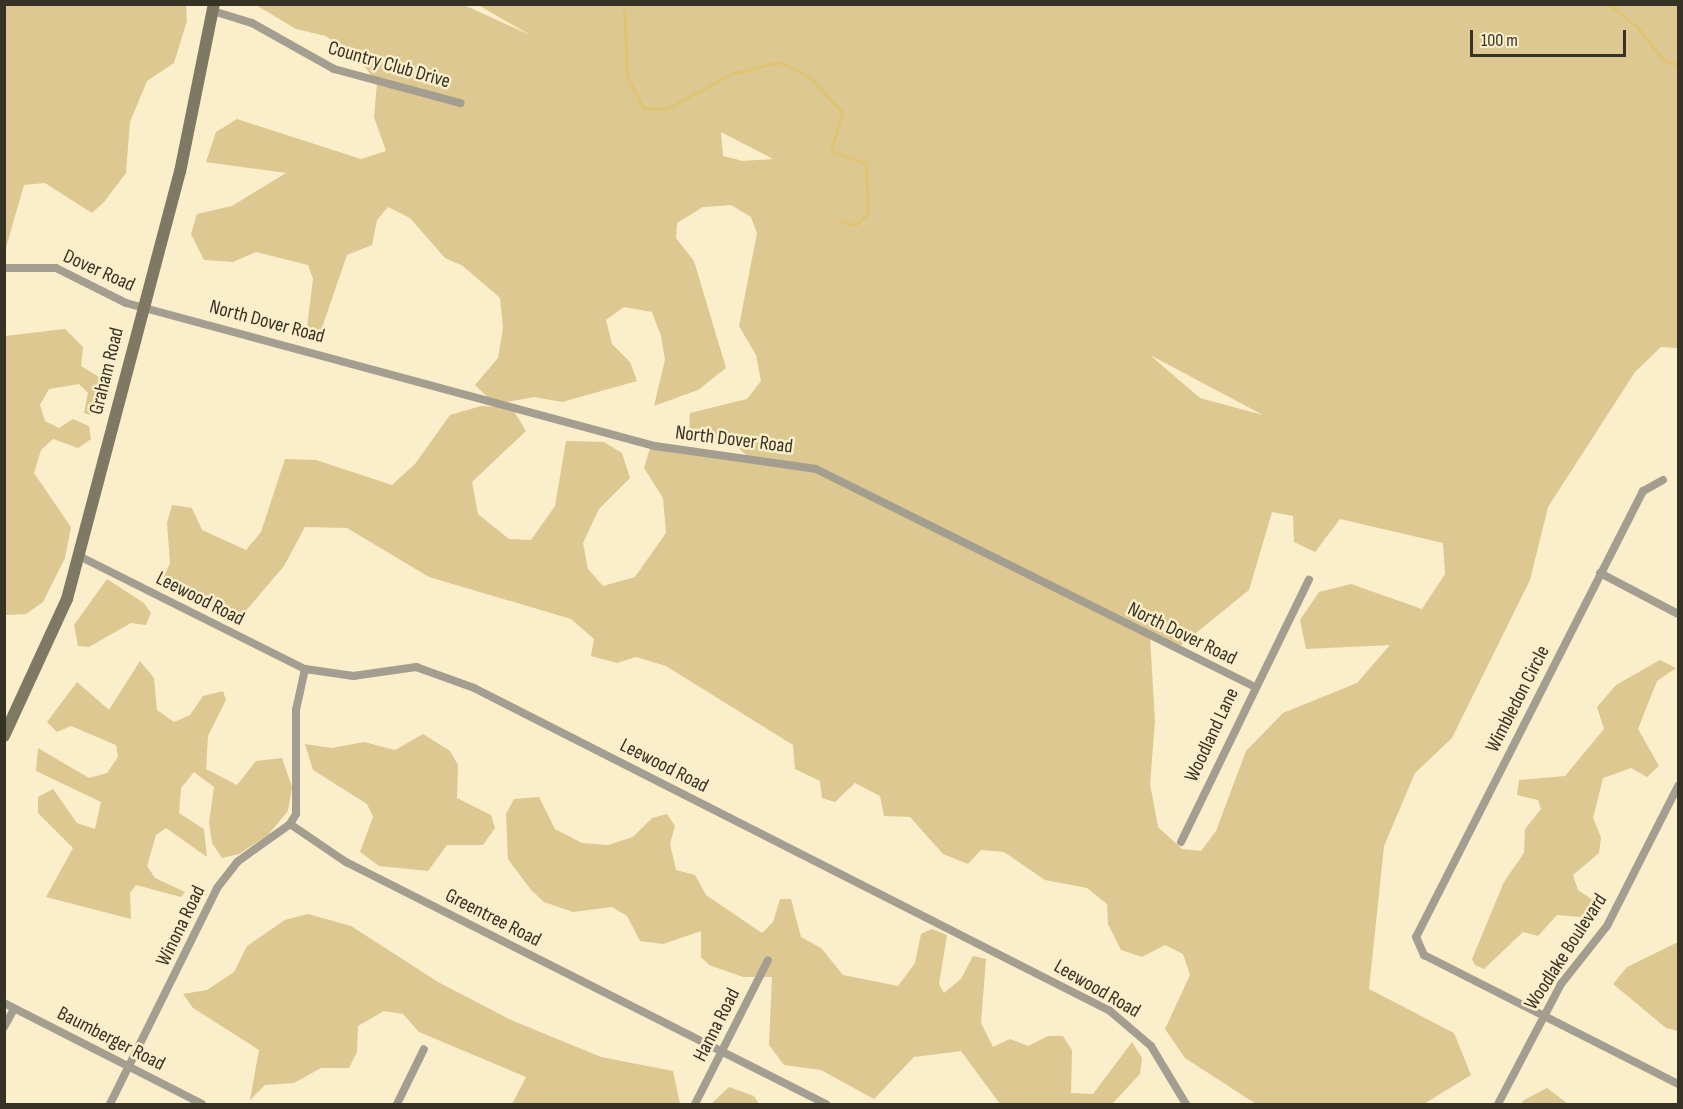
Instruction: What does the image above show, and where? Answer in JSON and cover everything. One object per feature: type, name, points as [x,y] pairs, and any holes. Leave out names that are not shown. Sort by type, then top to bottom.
[{"type":"main road","name":"Graham Road","points":[[4,736],[46,652],[79,556],[180,172],[214,8]]},
{"type":"street","name":"Country Club Drive","points":[[214,8],[252,23],[334,69],[460,103]]},
{"type":"street","name":"Dover Road","points":[[4,268],[34,265],[66,271],[117,300],[143,307]]},
{"type":"street","name":"North Dover Road","points":[[143,307],[655,446],[816,469],[1253,686]]},
{"type":"street","name":"Wimbledon Circle","points":[[1543,1015],[1424,955],[1416,944],[1643,491],[1663,480]]},
{"type":"street","name":"Leewood Road","points":[[79,556],[305,669],[341,676],[416,667],[474,688],[1098,1004],[1151,1046],[1186,1104]]},
{"type":"street","points":[[1600,573],[1678,614]]},
{"type":"street","name":"Woodland Lane","points":[[1181,842],[1253,686],[1309,579]]},
{"type":"street","points":[[290,824],[299,802],[296,710],[305,669]]},
{"type":"street","name":"Woodlake Boulevard","points":[[1498,1104],[1543,1015],[1607,926],[1675,803],[1678,786]]},
{"type":"street","name":"Greentree Road","points":[[290,824],[346,862],[826,1104]]},
{"type":"street","name":"Winona Road","points":[[110,1104],[218,888],[244,856],[290,824]]},
{"type":"street","name":"Hanna Road","points":[[695,1104],[768,960]]},
{"type":"street","name":"Baumberger Road","points":[[4,1003],[201,1104]]},
{"type":"street","points":[[4,1027],[14,1009]]},
{"type":"street","points":[[1543,1015],[1678,1084]]},
{"type":"street","points":[[397,1104],[424,1049]]},
{"type":"shaded area","points":[[5,4],[186,5],[187,21],[174,63],[147,81],[130,122],[126,173],[104,202],[92,213],[45,183],[24,185],[5,251]]},
{"type":"shaded area","points":[[256,5],[464,5],[530,35],[478,5],[1678,5],[1678,348],[1661,347],[1635,372],[1548,507],[1530,580],[1452,738],[1415,773],[1384,846],[1369,989],[1454,1033],[1471,1075],[1424,1104],[1256,1104],[1185,1058],[1165,1029],[1190,975],[1183,954],[1165,945],[1142,957],[1121,950],[1108,924],[1107,904],[1087,888],[1045,880],[1004,852],[981,850],[968,864],[943,854],[910,817],[884,816],[880,796],[855,783],[835,802],[822,798],[820,781],[795,769],[793,745],[666,666],[636,657],[617,663],[591,656],[594,639],[571,619],[429,577],[347,528],[305,527],[284,566],[238,620],[161,584],[170,563],[167,523],[172,505],[192,508],[202,530],[246,550],[261,532],[285,459],[316,460],[392,485],[415,464],[450,415],[481,406],[512,408],[526,431],[472,482],[478,514],[509,539],[531,540],[555,506],[566,441],[604,442],[622,453],[630,478],[599,509],[583,543],[588,569],[603,586],[635,577],[666,533],[663,498],[644,468],[651,445],[755,462],[731,442],[689,433],[690,413],[747,399],[761,381],[756,355],[739,326],[757,233],[751,217],[731,205],[703,207],[677,223],[676,238],[694,261],[726,368],[698,390],[654,406],[665,360],[661,336],[652,312],[624,307],[606,320],[612,344],[630,362],[637,381],[562,402],[534,397],[495,404],[475,385],[498,358],[503,328],[500,298],[463,266],[445,258],[410,218],[388,207],[377,220],[372,245],[347,255],[317,342],[306,335],[313,279],[308,265],[256,252],[233,262],[204,260],[191,234],[197,214],[232,206],[286,173],[206,162],[216,132],[237,119],[361,159],[386,151],[374,117],[377,83],[358,58],[326,36],[296,29]],"holes":[[[721,132],[773,159],[743,161],[723,156]],[[1151,356],[1263,415],[1200,398]],[[1272,512],[1293,516],[1294,542],[1315,552],[1340,519],[1443,543],[1445,574],[1422,609],[1351,584],[1319,592],[1300,620],[1306,649],[1390,645],[1357,683],[1283,713],[1246,751],[1216,831],[1201,851],[1182,849],[1158,827],[1150,784],[1155,721],[1150,637],[1180,646],[1249,590]]]},
{"type":"shaded area","points":[[65,329],[83,347],[81,366],[107,382],[91,415],[84,413],[88,393],[79,384],[49,389],[40,405],[45,421],[59,428],[73,419],[89,426],[91,439],[78,448],[53,439],[41,450],[34,473],[71,527],[65,558],[43,602],[26,614],[5,615],[5,336]]},
{"type":"shaded area","points":[[107,579],[144,603],[151,613],[146,625],[131,623],[89,647],[78,646],[74,625]]},
{"type":"shaded area","points":[[1660,660],[1676,668],[1657,681],[1638,729],[1659,766],[1647,777],[1631,768],[1603,778],[1593,818],[1601,837],[1599,853],[1573,875],[1578,890],[1593,900],[1594,918],[1557,915],[1538,936],[1523,932],[1484,969],[1475,965],[1472,959],[1504,882],[1524,853],[1525,829],[1541,809],[1538,800],[1517,795],[1519,780],[1565,776],[1604,729],[1597,707],[1616,685]]},
{"type":"shaded area","points":[[140,661],[154,678],[157,710],[174,722],[190,715],[203,696],[223,691],[226,700],[208,736],[206,769],[237,785],[256,761],[282,758],[292,787],[288,811],[268,835],[239,854],[222,858],[212,843],[209,823],[214,787],[194,772],[181,788],[179,813],[204,829],[207,857],[166,828],[156,835],[147,866],[155,878],[185,892],[181,897],[136,885],[130,893],[131,919],[46,897],[73,848],[38,813],[38,797],[53,789],[77,823],[95,829],[101,802],[36,771],[38,748],[89,778],[107,773],[118,757],[116,745],[71,726],[57,732],[47,722],[77,682],[109,710]]},
{"type":"shaded area","points":[[423,734],[450,751],[458,765],[457,798],[491,815],[495,828],[483,845],[447,845],[428,871],[379,866],[360,852],[373,817],[367,804],[313,770],[305,744],[332,748],[364,742],[395,750]]},
{"type":"shaded area","points":[[539,797],[555,829],[582,843],[608,845],[633,837],[652,818],[667,814],[675,826],[670,844],[676,870],[695,875],[706,895],[762,933],[773,922],[780,899],[791,899],[801,937],[821,948],[843,975],[898,986],[915,963],[921,934],[932,929],[947,935],[939,984],[944,993],[961,979],[973,956],[986,959],[981,1023],[993,1047],[1010,1039],[1028,1046],[1048,1036],[1063,1036],[1072,1050],[1071,1093],[1093,1094],[1132,1042],[1142,1058],[1140,1074],[1112,1104],[1000,1104],[961,1051],[914,1057],[874,1099],[821,1070],[784,1065],[769,1045],[772,977],[743,977],[709,965],[701,957],[701,931],[663,944],[640,941],[627,916],[612,907],[573,912],[544,902],[531,890],[508,859],[506,814],[514,799]]},
{"type":"shaded area","points":[[308,914],[351,926],[438,982],[511,1020],[601,1057],[673,1071],[680,1104],[512,1104],[526,1077],[419,1032],[403,1014],[384,1011],[358,1026],[357,1052],[349,1068],[321,1068],[294,1083],[265,1085],[250,1100],[259,1050],[193,1008],[183,994],[207,990],[234,972],[247,946],[285,920]]},
{"type":"shaded area","points":[[1678,942],[1678,1031],[1666,1028],[1613,984],[1627,967]]},
{"type":"shaded area","points":[[729,1087],[754,1096],[759,1104],[711,1104]]},
{"type":"shaded area","points":[[1547,1088],[1568,1104],[1521,1104],[1524,1100]]},
{"type":"waterway","points":[[624,4],[627,76],[643,108],[666,109],[731,74],[779,62],[810,77],[842,112],[831,151],[866,164],[868,213],[855,225],[840,221]]},
{"type":"waterway","points":[[1602,4],[1613,7],[1638,28],[1662,59],[1678,65]]}]
